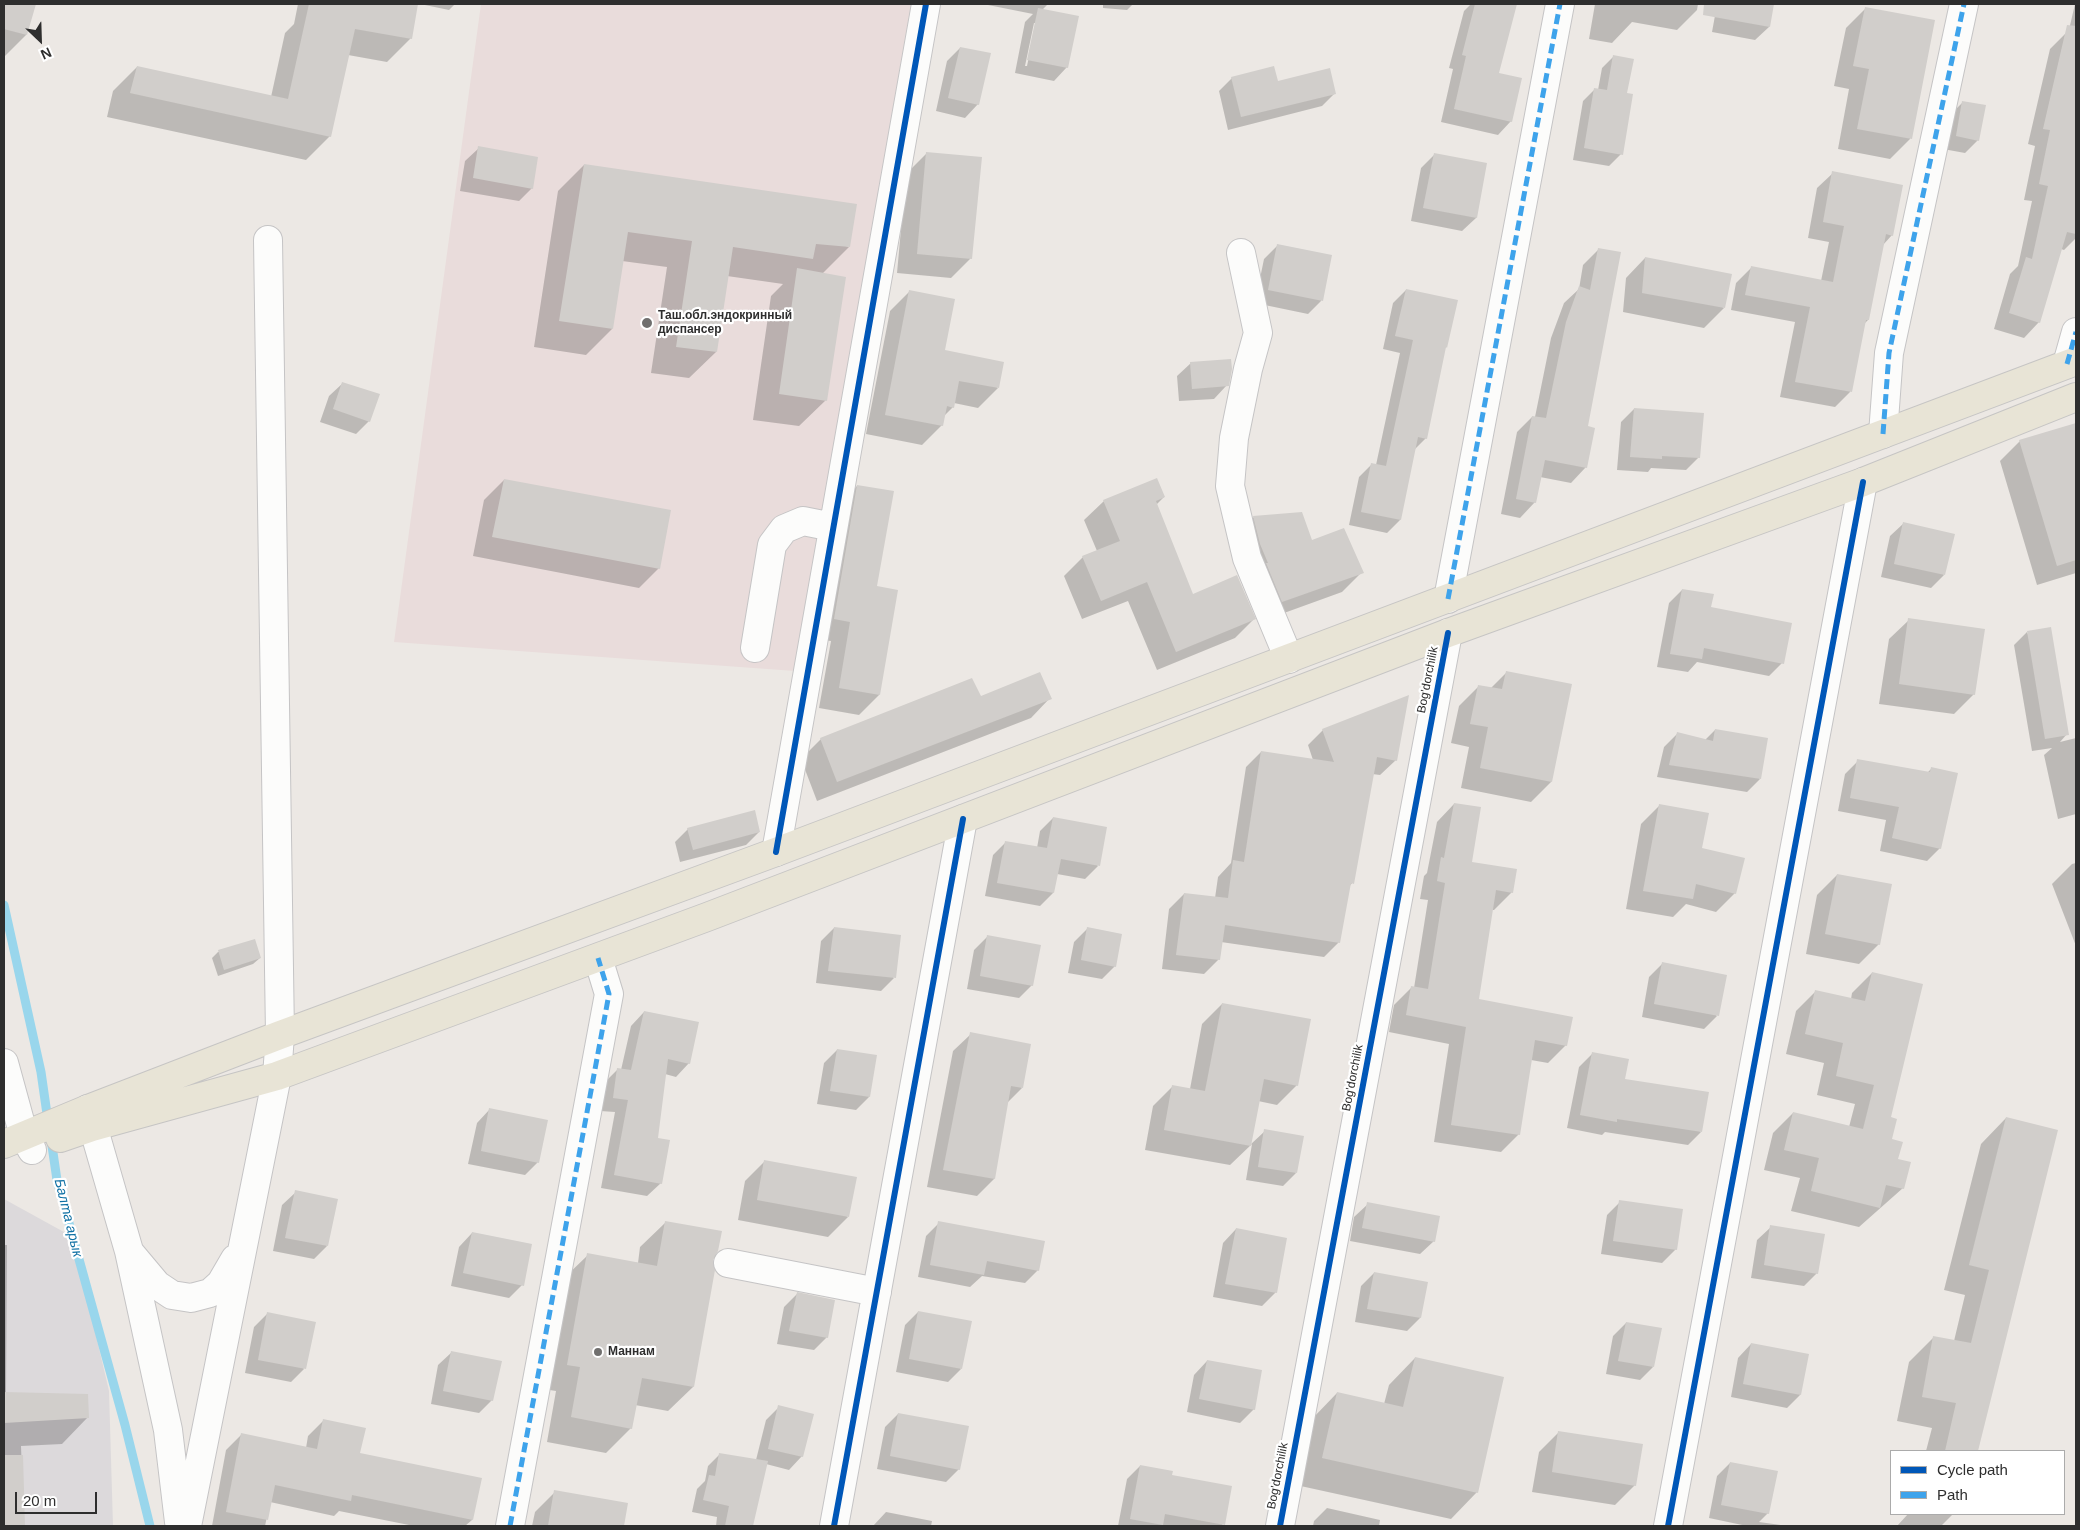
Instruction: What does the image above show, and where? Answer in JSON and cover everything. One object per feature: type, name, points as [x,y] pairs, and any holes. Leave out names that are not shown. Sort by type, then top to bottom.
[{"type":"main road","points":[[4,1160],[20,1143],[81,1122],[280,1035],[776,852],[2072,362]]},
{"type":"main road","points":[[81,1122],[277,1076],[598,958],[1448,633],[1863,482],[2076,398]]},
{"type":"street","points":[[776,852],[926,4]]},
{"type":"street","points":[[1448,599],[1560,4]]},
{"type":"street","points":[[1883,434],[1890,353],[1964,4]]},
{"type":"street","points":[[187,1526],[277,1076],[280,1035],[268,240]]},
{"type":"street","points":[[1241,253],[1258,333],[1248,369],[1234,438],[1230,486],[1247,558],[1289,659]]},
{"type":"street","points":[[2072,362],[2076,332]]},
{"type":"street","points":[[1668,1526],[1863,482]]},
{"type":"street","points":[[755,648],[772,545],[784,529],[803,521],[833,526]]},
{"type":"street","name":"Bog'dorchilik","points":[[1280,1526],[1448,633]]},
{"type":"street","points":[[834,1526],[963,819]]},
{"type":"street","points":[[510,1526],[609,994],[598,958]]},
{"type":"street","points":[[4,1063],[20,1143]]},
{"type":"street","points":[[81,1122],[129,1251],[168,1430],[180,1526]]},
{"type":"street","points":[[129,1251],[157,1285],[172,1295],[191,1298],[210,1293],[221,1283],[242,1247]]},
{"type":"street","points":[[728,1263],[877,1292]]},
{"type":"shaded area","name":"Таш.обл.эндокринный диспансер","points":[[481,4],[911,4],[795,671],[394,642]]},
{"type":"shaded area","points":[[4,1199],[73,1237],[109,1391],[113,1526],[4,1526]]},
{"type":"building","points":[[4,4],[36,4],[27,35],[4,29]]},
{"type":"building","points":[[309,4],[418,4],[412,39],[355,29],[331,137],[130,93],[137,66],[288,99]]},
{"type":"building","points":[[1475,4],[1517,4],[1499,73],[1522,78],[1512,122],[1454,109],[1466,56],[1462,55]]},
{"type":"building","points":[[1704,4],[1774,4],[1770,27],[1703,15]]},
{"type":"building","points":[[1865,7],[1935,20],[1912,139],[1857,129],[1869,69],[1853,66]]},
{"type":"building","points":[[1038,8],[1079,16],[1068,68],[1027,60]]},
{"type":"building","points":[[2067,25],[2076,26],[2076,234],[2067,232],[2040,323],[2009,313],[2026,257],[2032,259],[2048,186],[2039,184],[2050,130],[2043,129]]},
{"type":"building","points":[[960,47],[991,53],[979,105],[948,98]]},
{"type":"building","points":[[1613,55],[1634,59],[1627,93],[1633,94],[1623,155],[1584,148],[1594,88],[1607,90]]},
{"type":"building","points":[[1274,66],[1278,81],[1330,68],[1336,94],[1241,117],[1231,77]]},
{"type":"building","points":[[1962,101],[1986,105],[1979,141],[1956,136]]},
{"type":"building","points":[[478,146],[538,157],[533,189],[473,178]]},
{"type":"building","points":[[926,152],[982,157],[972,259],[917,254]]},
{"type":"building","points":[[1434,153],[1487,163],[1477,218],[1423,208]]},
{"type":"building","points":[[584,164],[857,204],[850,247],[816,244],[813,259],[733,247],[717,352],[676,347],[692,241],[628,232],[613,329],[559,321]]},
{"type":"building","points":[[1832,171],[1903,185],[1893,236],[1886,234],[1852,392],[1795,382],[1810,307],[1745,295],[1751,266],[1833,282],[1844,226],[1823,222]]},
{"type":"building","points":[[1277,244],[1332,255],[1323,301],[1268,290]]},
{"type":"building","points":[[1598,248],[1621,252],[1588,426],[1595,428],[1587,468],[1545,460],[1536,503],[1516,499],[1532,416],[1546,418],[1566,322],[1579,286],[1590,290]]},
{"type":"building","points":[[1645,257],[1732,274],[1725,308],[1642,293]]},
{"type":"building","points":[[797,268],[846,277],[827,401],[779,394]]},
{"type":"building","points":[[1406,289],[1458,300],[1427,439],[1418,437],[1401,520],[1361,512],[1371,463],[1386,466],[1413,340],[1395,336]]},
{"type":"building","points":[[909,290],[955,299],[945,350],[1004,362],[999,388],[959,381],[954,408],[947,406],[943,426],[885,415]]},
{"type":"building","points":[[1231,359],[1232,369],[1229,386],[1192,389],[1190,362]]},
{"type":"building","points":[[342,382],[380,394],[370,422],[333,409]]},
{"type":"building","points":[[1634,408],[1704,413],[1700,458],[1662,456],[1662,459],[1630,457]]},
{"type":"building","points":[[2076,423],[2076,560],[2057,566],[2019,440]]},
{"type":"building","points":[[1157,478],[1165,497],[1156,501],[1193,594],[1237,575],[1256,619],[1176,652],[1147,582],[1101,601],[1082,556],[1120,541],[1103,500]]},
{"type":"building","points":[[504,479],[671,510],[660,569],[492,537]]},
{"type":"building","points":[[857,485],[894,491],[877,586],[898,590],[880,695],[839,688],[850,622],[834,619]]},
{"type":"building","points":[[1302,512],[1312,540],[1344,528],[1364,573],[1282,602],[1266,563],[1268,563],[1260,544],[1253,516]]},
{"type":"building","points":[[1903,522],[1955,534],[1945,575],[1894,564]]},
{"type":"building","points":[[1682,589],[1714,594],[1711,607],[1792,623],[1784,664],[1704,648],[1702,659],[1670,654]]},
{"type":"building","points":[[1908,618],[1985,629],[1975,695],[1899,684]]},
{"type":"building","points":[[2051,627],[2069,735],[2045,739],[2027,631]]},
{"type":"building","points":[[1506,671],[1572,684],[1552,782],[1480,768],[1488,727],[1470,724],[1478,685],[1502,689]]},
{"type":"building","points":[[1040,672],[1052,699],[837,782],[820,738],[972,678],[981,696]]},
{"type":"building","points":[[1409,695],[1397,761],[1377,757],[1354,884],[1351,883],[1340,943],[1225,925],[1220,960],[1176,955],[1184,893],[1228,898],[1233,860],[1244,862],[1261,751],[1334,762],[1322,729]]},
{"type":"building","points":[[1715,729],[1768,738],[1761,779],[1669,765],[1677,732],[1713,741]]},
{"type":"building","points":[[1857,759],[1930,772],[1931,767],[1958,773],[1941,849],[1892,838],[1899,807],[1850,798]]},
{"type":"building","points":[[1454,803],[1481,807],[1472,862],[1517,869],[1513,893],[1496,890],[1479,999],[1573,1017],[1567,1046],[1535,1040],[1520,1135],[1451,1125],[1466,1027],[1406,1015],[1411,986],[1428,989],[1445,883],[1437,881],[1441,857],[1444,858]]},
{"type":"building","points":[[1659,804],[1709,813],[1702,848],[1745,858],[1736,894],[1696,884],[1693,899],[1643,891]]},
{"type":"building","points":[[755,810],[760,832],[693,850],[687,828]]},
{"type":"building","points":[[1053,817],[1107,827],[1100,866],[1061,859],[1054,893],[997,883],[1005,841],[1047,848]]},
{"type":"building","points":[[1837,874],[1892,884],[1880,945],[1825,934]]},
{"type":"building","points":[[834,927],[901,935],[896,978],[828,971]]},
{"type":"building","points":[[1087,927],[1122,934],[1116,967],[1081,960]]},
{"type":"building","points":[[987,935],[1041,945],[1033,986],[980,976]]},
{"type":"building","points":[[255,939],[261,958],[224,970],[218,950]]},
{"type":"building","points":[[1662,962],[1727,975],[1719,1016],[1654,1004]]},
{"type":"building","points":[[1872,972],[1923,984],[1891,1117],[1897,1119],[1892,1139],[1903,1142],[1898,1159],[1911,1162],[1904,1189],[1886,1185],[1880,1208],[1811,1191],[1819,1158],[1784,1150],[1793,1112],[1863,1129],[1874,1085],[1836,1076],[1843,1043],[1805,1034],[1815,990],[1865,1001]]},
{"type":"building","points":[[1222,1003],[1311,1019],[1298,1086],[1264,1079],[1251,1146],[1164,1130],[1172,1085],[1205,1091]]},
{"type":"building","points":[[644,1011],[699,1022],[690,1064],[668,1059],[658,1138],[670,1140],[662,1184],[614,1175],[628,1100],[613,1098],[617,1068],[631,1070]]},
{"type":"building","points":[[970,1032],[1031,1044],[1023,1088],[1011,1086],[995,1179],[943,1170]]},
{"type":"building","points":[[837,1049],[877,1055],[870,1097],[830,1091]]},
{"type":"building","points":[[1592,1052],[1629,1059],[1625,1079],[1709,1092],[1702,1132],[1617,1119],[1617,1122],[1580,1115]]},
{"type":"building","points":[[489,1108],[548,1120],[539,1163],[481,1151]]},
{"type":"building","points":[[2006,1117],[2058,1130],[1978,1450],[1945,1450],[1956,1403],[1922,1397],[1933,1336],[1971,1343],[1989,1270],[1969,1265]]},
{"type":"building","points":[[1264,1129],[1304,1136],[1297,1173],[1258,1167]]},
{"type":"building","points":[[764,1160],[857,1177],[849,1217],[757,1200]]},
{"type":"building","points":[[295,1190],[338,1199],[328,1246],[285,1238]]},
{"type":"building","points":[[1619,1200],[1683,1209],[1677,1250],[1613,1241]]},
{"type":"building","points":[[1367,1202],[1440,1216],[1435,1242],[1362,1228]]},
{"type":"building","points":[[665,1221],[722,1231],[718,1251],[713,1260],[715,1270],[694,1387],[642,1378],[632,1429],[571,1417],[580,1367],[567,1365],[587,1253],[657,1266]]},
{"type":"building","points":[[938,1221],[1045,1241],[1039,1271],[987,1261],[984,1275],[930,1265]]},
{"type":"building","points":[[1770,1225],[1825,1234],[1818,1274],[1764,1265]]},
{"type":"building","points":[[1236,1228],[1287,1238],[1277,1293],[1225,1284]]},
{"type":"building","points":[[472,1232],[532,1244],[524,1286],[463,1273]]},
{"type":"building","points":[[1374,1272],[1428,1282],[1421,1318],[1367,1309]]},
{"type":"building","points":[[797,1292],[835,1300],[828,1338],[789,1331]]},
{"type":"building","points":[[918,1311],[972,1321],[962,1369],[909,1359]]},
{"type":"building","points":[[267,1312],[316,1322],[306,1369],[258,1360]]},
{"type":"building","points":[[1626,1322],[1662,1328],[1654,1367],[1618,1361]]},
{"type":"building","points":[[1751,1343],[1809,1354],[1801,1395],[1743,1384]]},
{"type":"building","points":[[451,1351],[502,1361],[493,1401],[443,1391]]},
{"type":"building","points":[[1415,1357],[1504,1377],[1478,1493],[1322,1458],[1337,1392],[1403,1407]]},
{"type":"building","points":[[1207,1360],[1262,1370],[1255,1410],[1199,1399]]},
{"type":"building","points":[[4,1392],[88,1394],[89,1418],[4,1423]]},
{"type":"building","points":[[778,1405],[814,1414],[803,1457],[768,1449]]},
{"type":"building","points":[[898,1413],[969,1426],[960,1470],[890,1456]]},
{"type":"building","points":[[323,1419],[366,1428],[360,1453],[482,1478],[473,1520],[352,1495],[351,1501],[275,1485],[268,1520],[226,1512],[241,1433],[317,1449]]},
{"type":"building","points":[[1558,1431],[1643,1444],[1636,1486],[1552,1472]]},
{"type":"building","points":[[719,1453],[768,1461],[753,1526],[725,1526],[729,1506],[703,1500],[709,1475],[715,1476]]},
{"type":"building","points":[[4,1455],[23,1455],[25,1526],[4,1526]]},
{"type":"building","points":[[1730,1462],[1778,1471],[1769,1514],[1721,1505]]},
{"type":"building","points":[[1140,1465],[1173,1471],[1172,1475],[1232,1486],[1225,1525],[1165,1514],[1163,1525],[1130,1519]]},
{"type":"building","points":[[554,1490],[628,1503],[624,1526],[548,1526]]},
{"type":"waterway","name":"Балта арык","points":[[4,905],[41,1072],[48,1121]]},
{"type":"waterway","name":"Балта арык","points":[[51,1139],[57,1180],[125,1425],[150,1526]]},
{"type":"marked path","points":[[1448,599],[1560,4]]},
{"type":"marked path","points":[[1883,434],[1889,353],[1964,4]]},
{"type":"marked path","points":[[2067,364],[2076,332]]},
{"type":"marked path","points":[[510,1526],[609,994],[598,958]]},
{"type":"cycle path","points":[[776,852],[926,4]]},
{"type":"cycle path","points":[[1668,1526],[1863,482]]},
{"type":"cycle path","points":[[1280,1526],[1448,633]]},
{"type":"cycle path","points":[[834,1526],[963,819]]},
{"type":"place","name":"Таш.обл.эндокринный диспансер","points":[[647,323]]},
{"type":"place","name":"Маннам","points":[[598,1352]]}]
